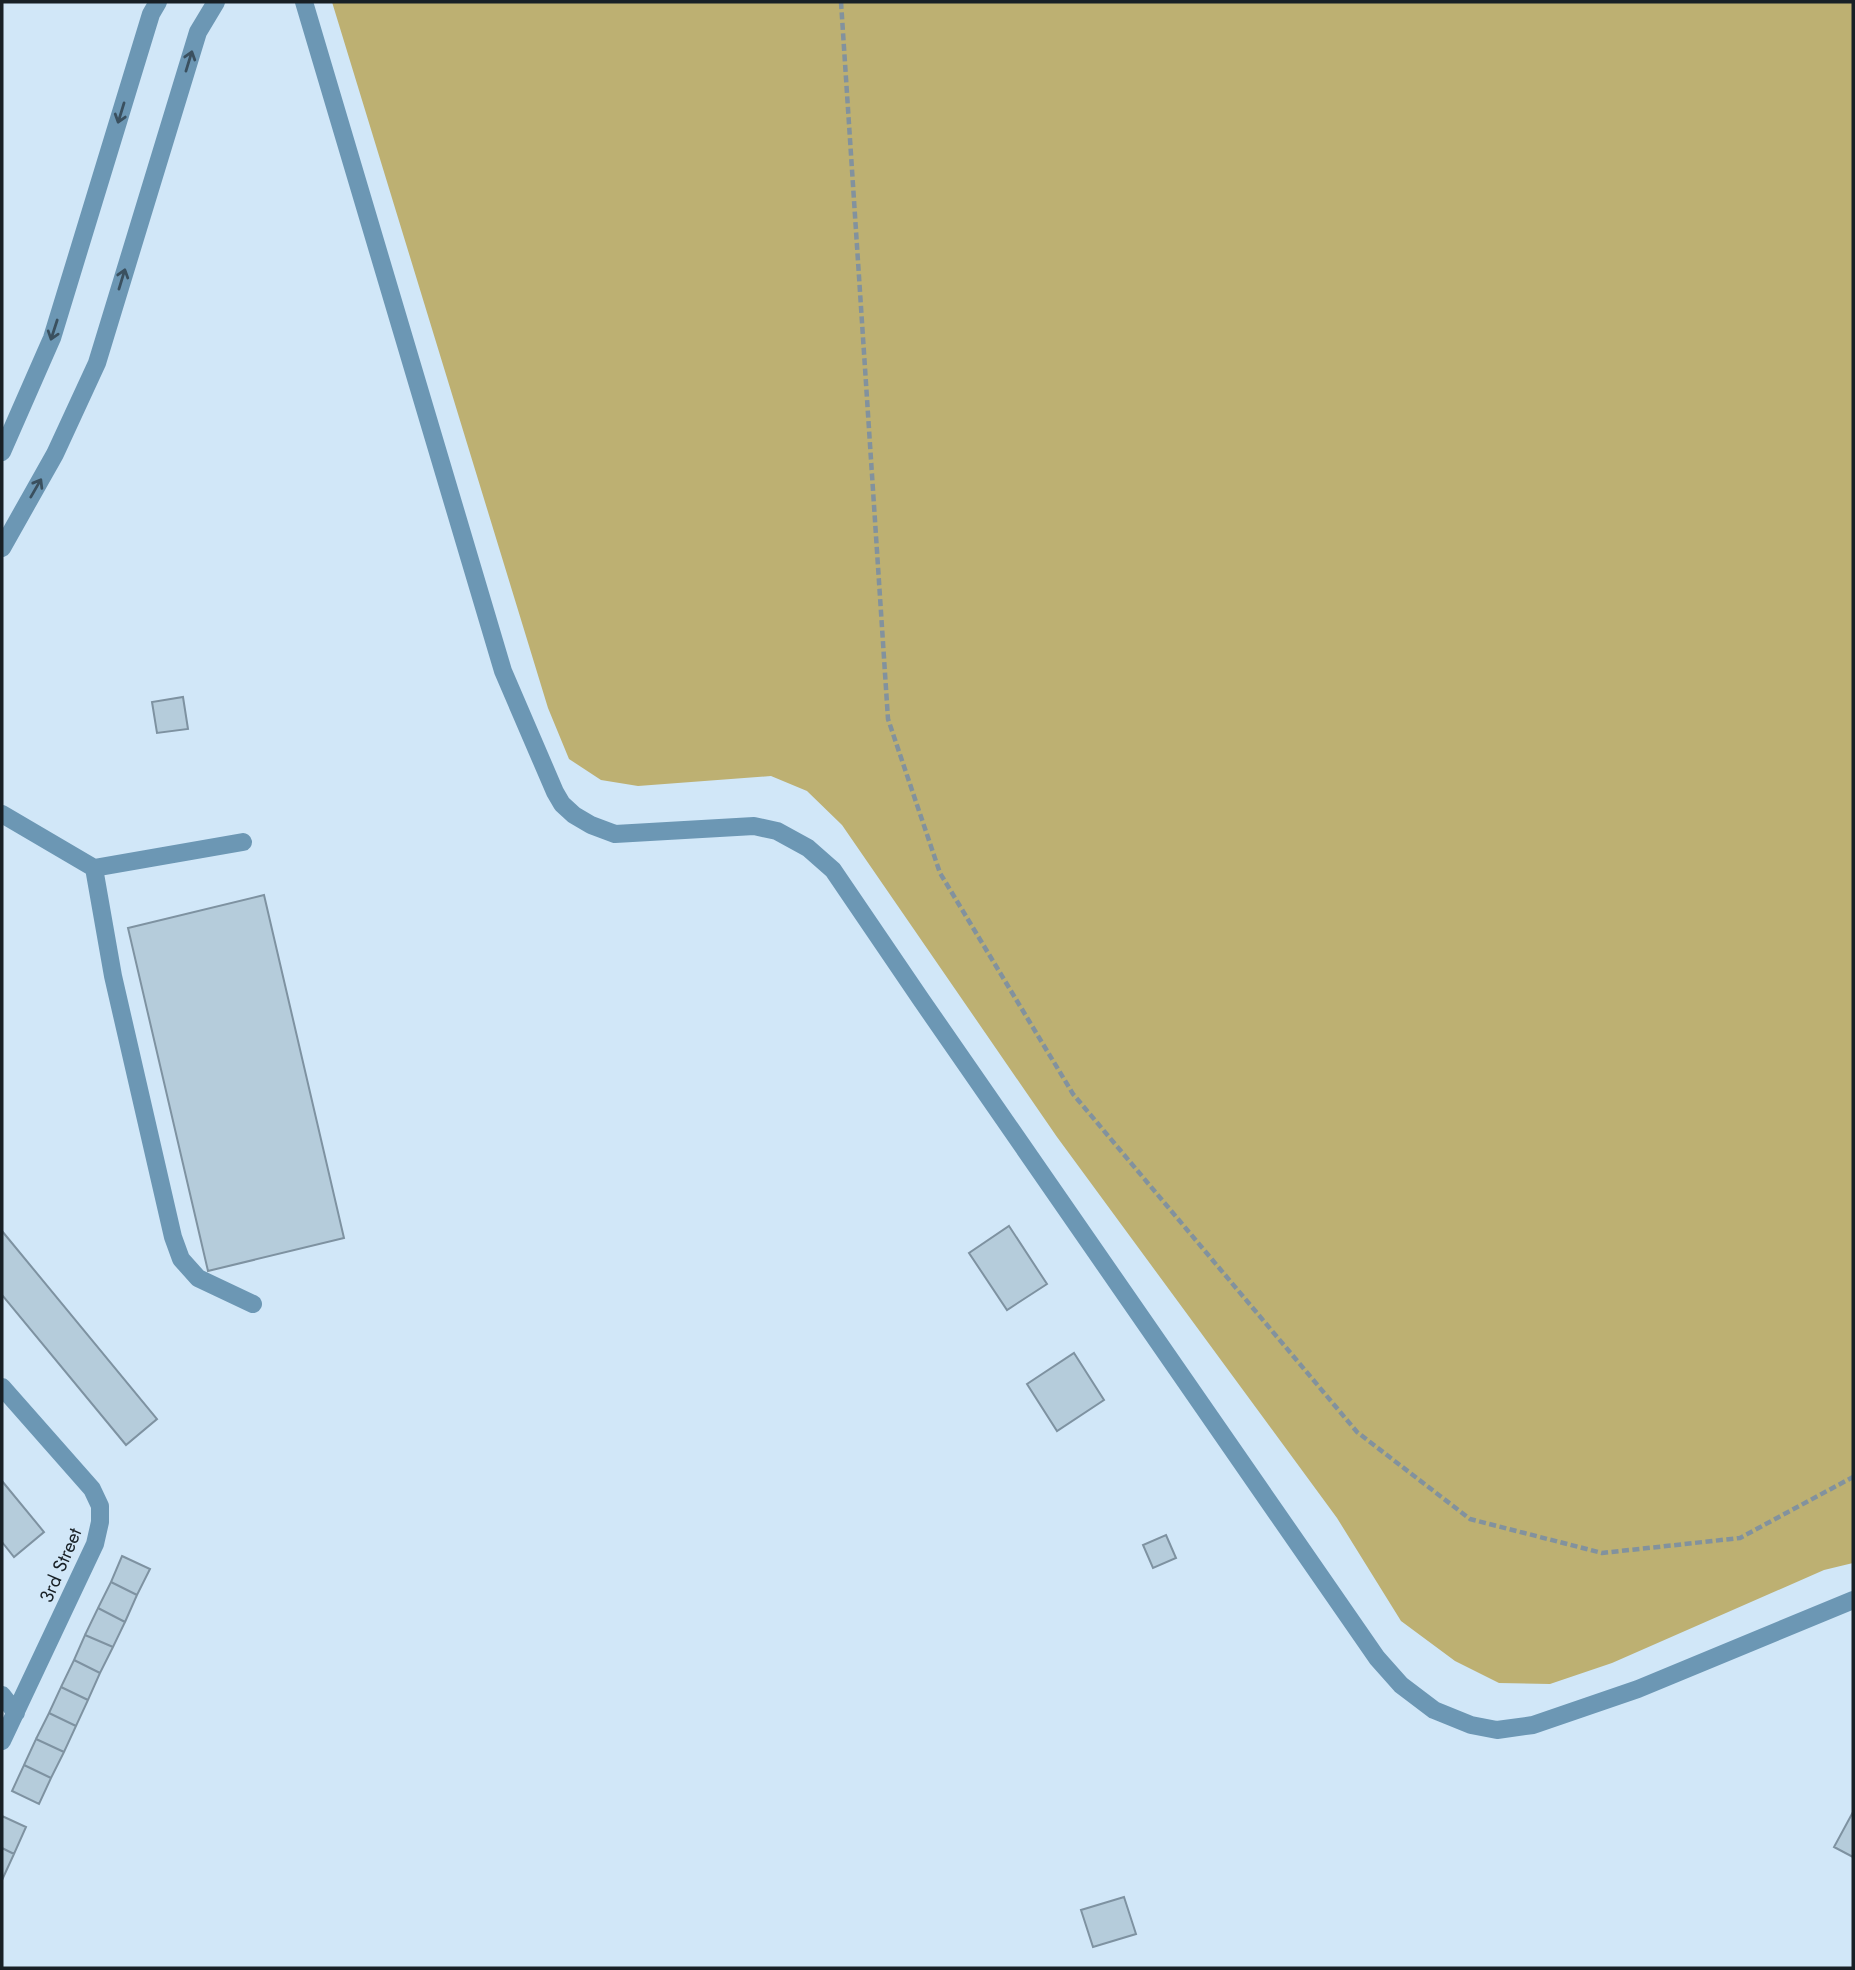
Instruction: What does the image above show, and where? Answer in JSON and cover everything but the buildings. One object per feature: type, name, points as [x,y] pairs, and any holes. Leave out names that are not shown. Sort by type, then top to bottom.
[{"type":"street","points":[[2,452],[52,338],[151,14],[158,2]]},
{"type":"street","points":[[2,548],[55,454],[97,363],[198,32],[216,2]]},
{"type":"street","points":[[304,2],[503,671],[562,804],[591,825],[615,834],[754,826],[777,831],[808,848],[833,870],[1377,1658],[1401,1685],[1434,1710],[1471,1725],[1497,1730],[1533,1725],[1638,1689],[1853,1600]]},
{"type":"street","points":[[2,814],[94,868],[243,842]]},
{"type":"street","points":[[94,868],[113,976],[173,1237],[181,1259],[198,1278],[253,1304]]},
{"type":"street","name":"3rd Street","points":[[2,1387],[92,1489],[100,1506],[95,1544],[2,1741]]},
{"type":"street","points":[[2,1695],[16,1713]]},
{"type":"path","points":[[841,2],[888,719],[940,873],[1073,1094],[1357,1432],[1470,1518],[1602,1553],[1740,1538],[1853,1477]]},
{"type":"shaded area","points":[[332,2],[1853,2],[1853,1563],[1824,1570],[1612,1663],[1550,1684],[1499,1683],[1455,1661],[1401,1621],[1337,1518],[1057,1137],[842,825],[807,791],[771,776],[638,786],[601,780],[569,759],[548,708]]}]
